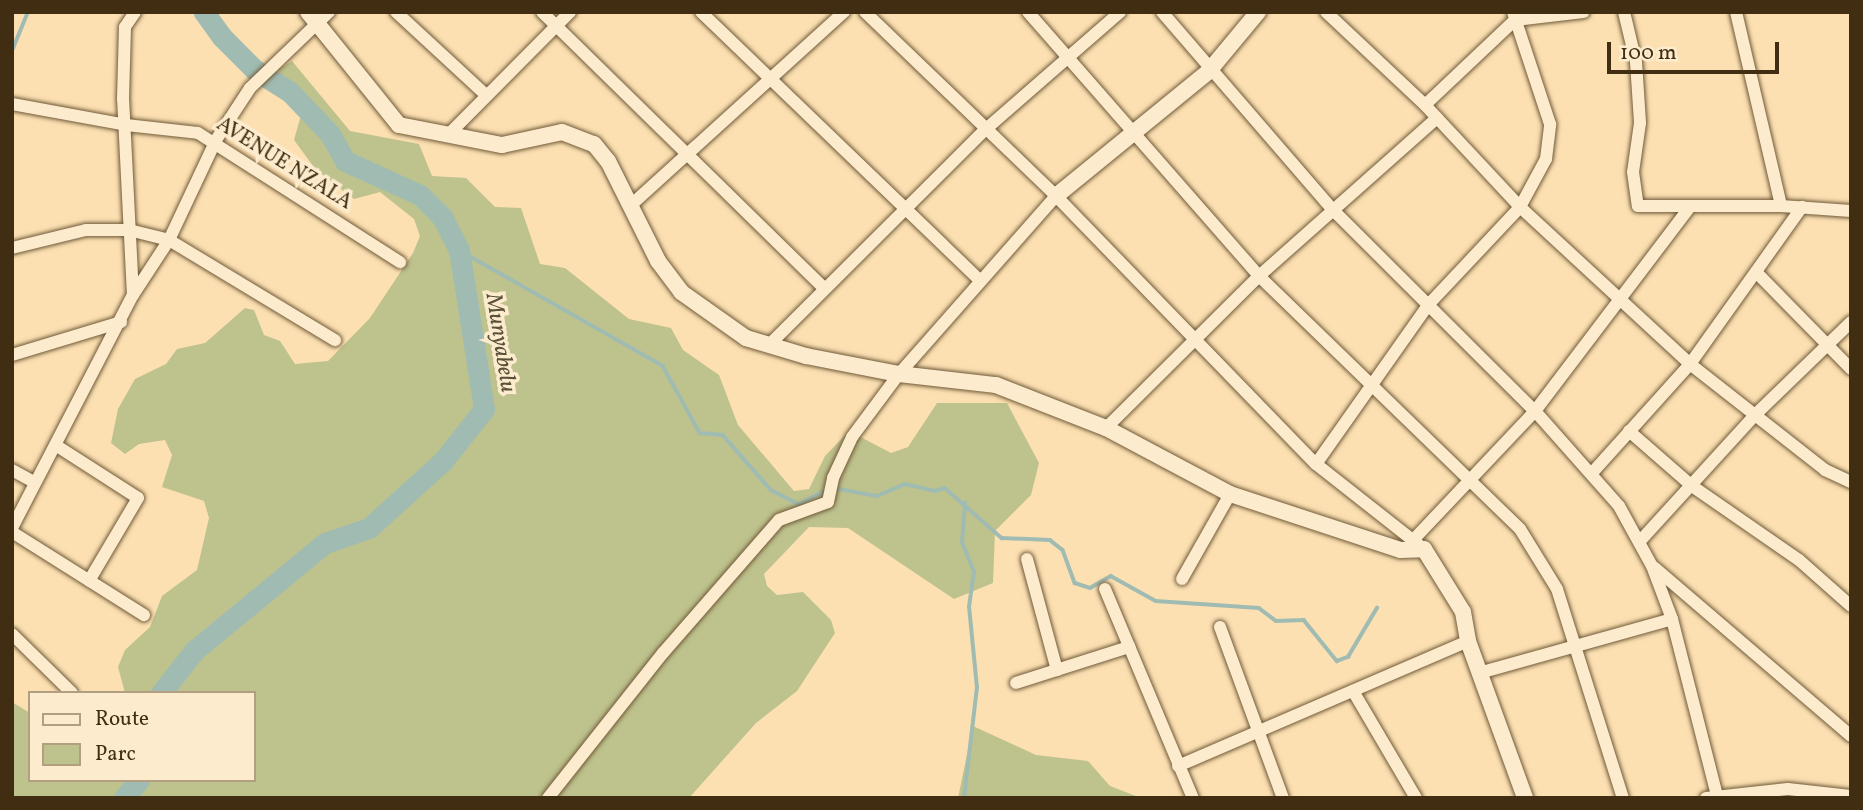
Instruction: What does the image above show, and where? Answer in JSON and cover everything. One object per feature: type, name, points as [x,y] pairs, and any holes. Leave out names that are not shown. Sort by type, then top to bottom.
[{"type":"street","points":[[133,295],[124,27],[135,12]]},
{"type":"street","points":[[396,12],[485,94]]},
{"type":"street","points":[[542,12],[824,288]]},
{"type":"street","points":[[447,136],[485,94],[570,12]]},
{"type":"street","points":[[701,12],[978,279]]},
{"type":"street","points":[[630,206],[844,12]]},
{"type":"street","points":[[865,12],[1056,196],[1316,464],[1420,543],[1463,612],[1468,640],[1525,798]]},
{"type":"street","points":[[1028,12],[1259,276],[1470,477],[1520,529],[1557,589],[1577,645],[1623,798]]},
{"type":"street","points":[[768,346],[824,288],[908,210],[986,129],[1120,12]]},
{"type":"street","points":[[1162,12],[1209,71],[1333,210],[1535,411],[1592,473],[1640,541],[1672,619],[1711,797],[1788,789],[1851,796]]},
{"type":"street","points":[[548,798],[663,653],[779,520],[828,502],[832,494],[833,478],[852,437],[899,374],[978,279],[1056,196],[1134,135],[1209,71],[1258,12]]},
{"type":"street","points":[[1326,12],[1425,105],[1520,206],[1690,364],[1825,470],[1851,482]]},
{"type":"street","points":[[1425,105],[1514,16],[1584,12]]},
{"type":"street","points":[[1624,12],[1636,62],[1640,123],[1633,172],[1638,206],[1781,206],[1851,211]]},
{"type":"street","points":[[1736,12],[1781,206]]},
{"type":"street","points":[[144,615],[12,530],[133,295],[169,240],[216,140],[263,74],[318,16],[399,125],[502,145],[562,132],[594,144],[608,161],[658,261],[681,292],[727,326],[768,346],[899,374],[996,385],[1106,428],[1230,494],[1400,550],[1420,543],[1470,477],[1535,411],[1689,208]]},
{"type":"street","points":[[1316,464],[1369,382],[1429,304],[1520,206],[1546,159],[1551,139],[1514,16]]},
{"type":"street","name":"AVENUE NZALA","points":[[12,104],[126,125],[198,133],[216,140],[400,262]]},
{"type":"street","points":[[1106,428],[1259,276],[1437,118]]},
{"type":"street","points":[[1592,473],[1690,364],[1802,207]]},
{"type":"street","points":[[12,248],[86,230],[129,230],[169,240],[335,340]]},
{"type":"street","points":[[1756,272],[1851,369]]},
{"type":"street","points":[[14,350],[121,322]]},
{"type":"street","points":[[1640,541],[1755,415],[1851,322]]},
{"type":"street","points":[[1629,431],[1692,485],[1798,560],[1851,606]]},
{"type":"street","points":[[57,446],[138,498],[89,581]]},
{"type":"street","points":[[12,470],[35,482]]},
{"type":"street","points":[[1182,579],[1230,494]]},
{"type":"street","points":[[1027,559],[1057,670]]},
{"type":"street","points":[[1652,566],[1851,736]]},
{"type":"street","points":[[1105,589],[1193,798]]},
{"type":"street","points":[[1479,673],[1672,619]]},
{"type":"street","points":[[1220,627],[1283,798]]},
{"type":"street","points":[[12,634],[70,691]]},
{"type":"street","points":[[1178,766],[1468,640]]},
{"type":"street","points":[[1016,683],[1129,647]]},
{"type":"street","points":[[1353,691],[1416,798]]},
{"type":"green space","points":[[292,61],[350,131],[419,144],[432,176],[466,178],[495,207],[521,208],[540,264],[565,268],[629,319],[671,328],[683,350],[719,375],[738,425],[794,491],[809,489],[825,456],[849,431],[891,453],[908,447],[937,403],[1007,403],[1039,463],[1031,495],[995,531],[993,583],[954,599],[848,528],[809,527],[764,574],[767,586],[777,595],[803,592],[831,620],[835,633],[797,691],[756,723],[689,798],[12,798],[12,702],[28,712],[28,782],[256,782],[256,691],[124,691],[118,667],[125,650],[150,627],[162,596],[197,570],[209,518],[204,501],[162,487],[172,455],[165,440],[139,444],[125,454],[111,443],[118,409],[135,379],[166,364],[177,349],[205,343],[245,308],[254,310],[264,335],[280,341],[295,364],[328,361],[370,318],[413,253],[420,236],[414,219],[380,192],[354,199],[316,170],[294,140],[301,115],[283,92],[278,70]]},
{"type":"green space","points":[[973,726],[1036,755],[1088,761],[1110,786],[1141,798],[958,798]]},
{"type":"waterway","points":[[12,51],[28,12]]},
{"type":"waterway","name":"Munyabelu","points":[[163,691],[195,650],[325,543],[369,528],[443,461],[484,409],[459,250],[443,218],[420,195],[345,161],[330,134],[290,92],[255,70],[222,37],[204,12]]},
{"type":"waterway","points":[[459,250],[663,366],[700,433],[723,435],[771,490],[799,504],[826,490]]},
{"type":"waterway","points":[[833,488],[877,496],[905,484],[935,491],[945,488],[1002,538],[1050,540],[1063,550],[1075,583],[1090,588],[1111,576],[1156,601],[1259,608],[1276,621],[1304,620],[1337,661],[1348,657],[1377,608]]},
{"type":"waterway","points":[[964,798],[977,688],[969,607],[974,572],[962,543],[965,503]]},
{"type":"waterway","name":"Munyabelu","points":[[124,798],[137,782]]}]
